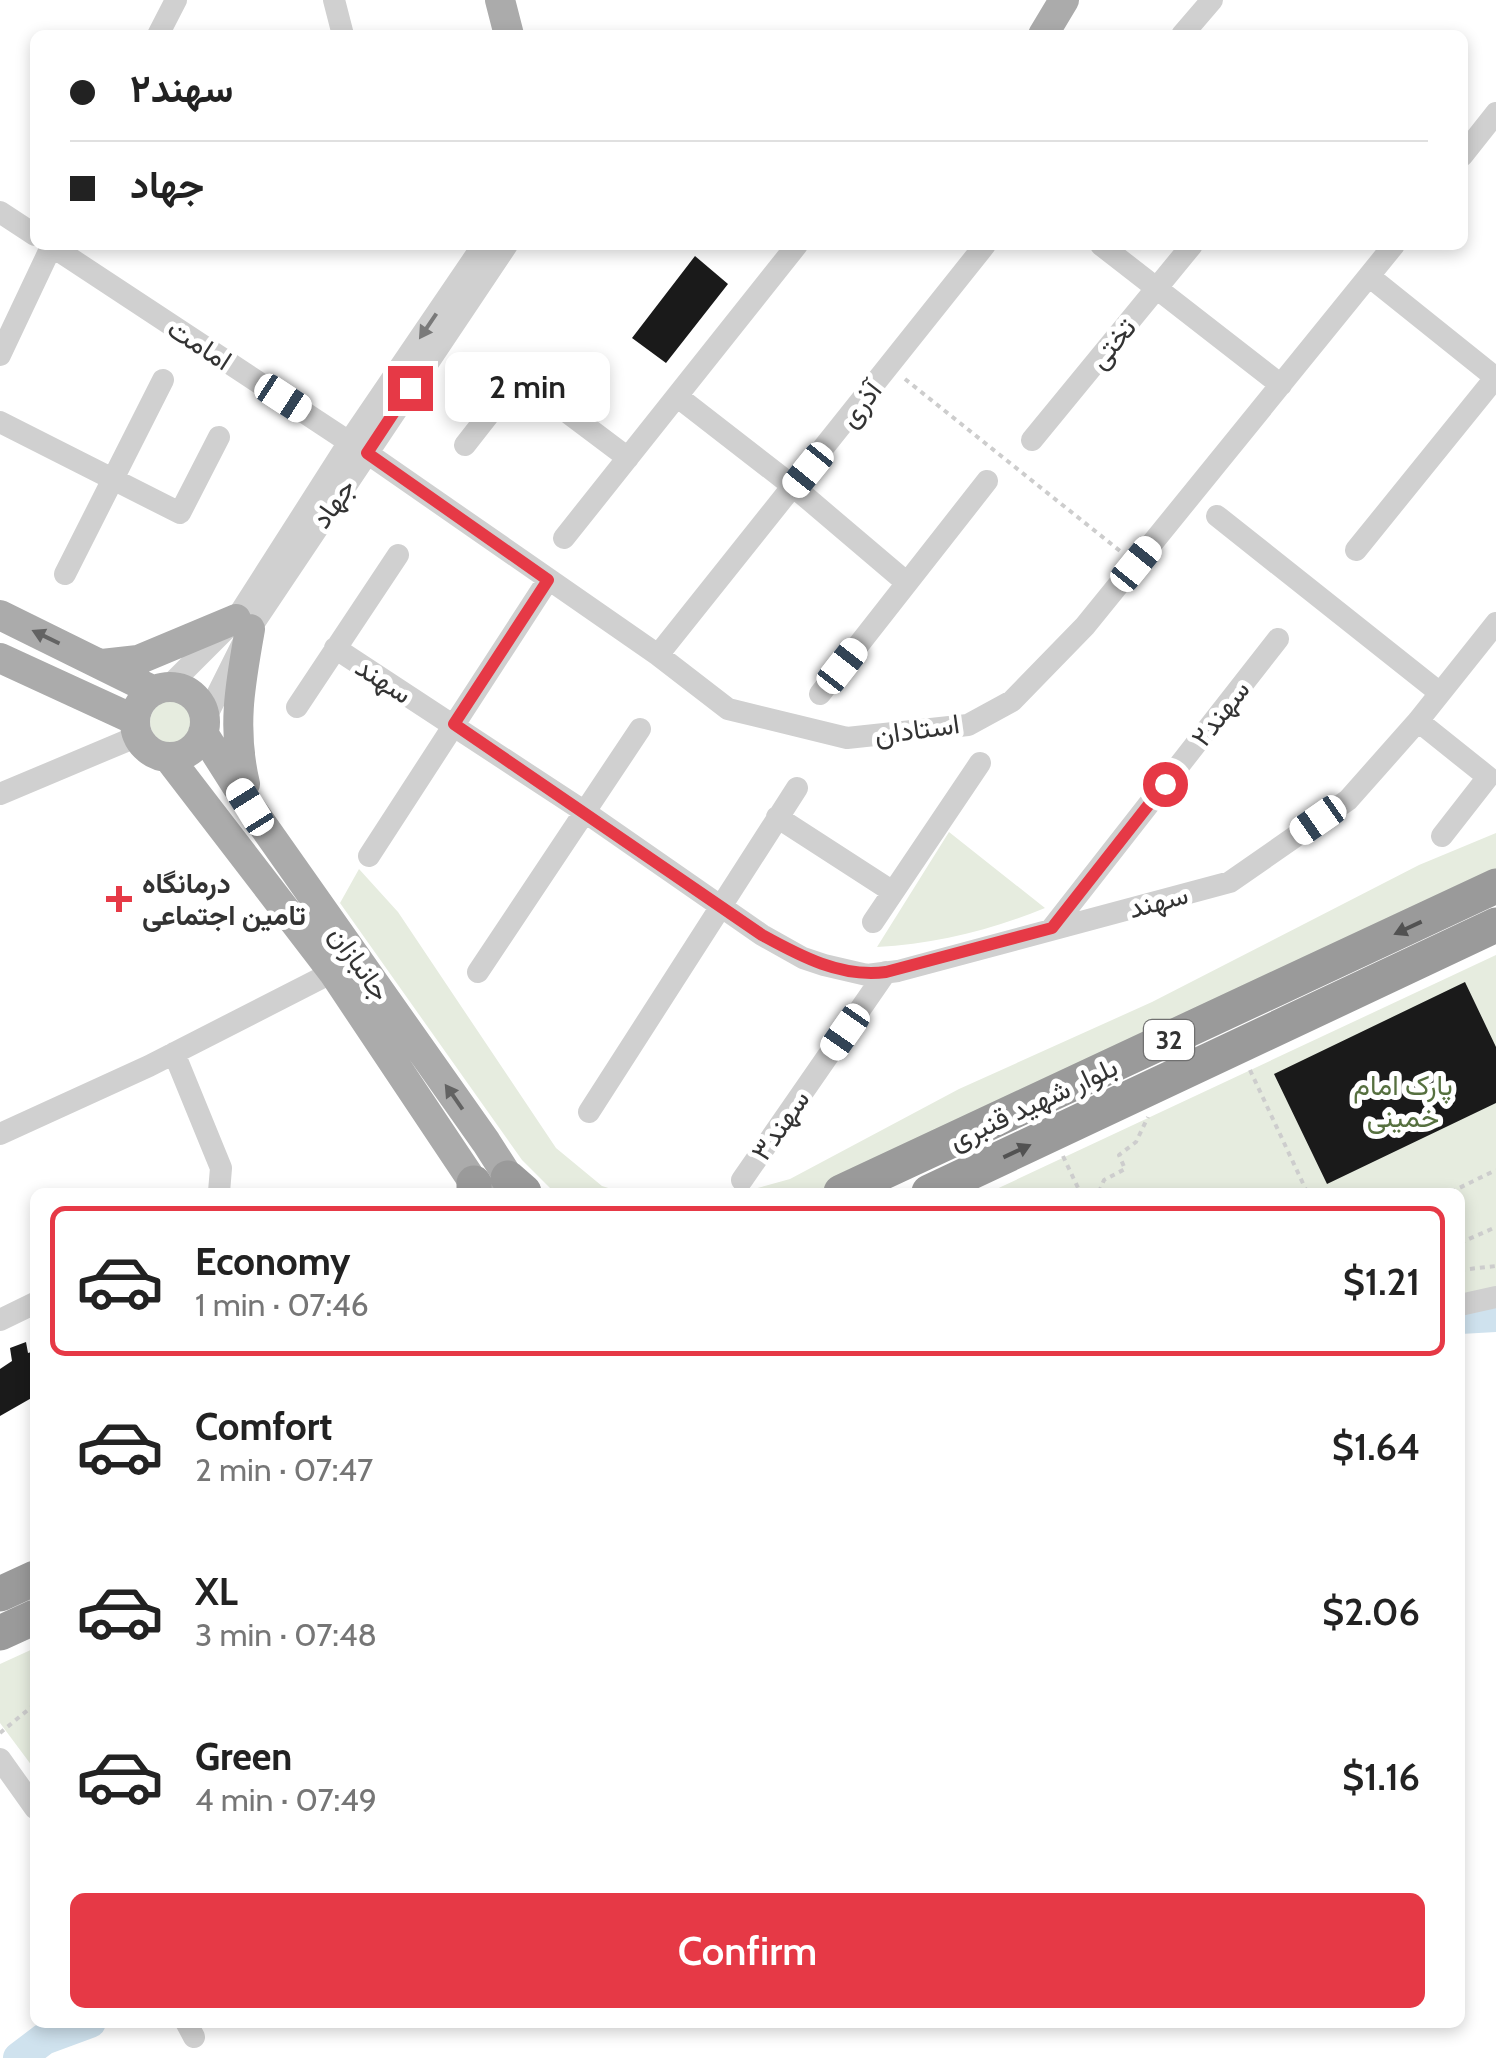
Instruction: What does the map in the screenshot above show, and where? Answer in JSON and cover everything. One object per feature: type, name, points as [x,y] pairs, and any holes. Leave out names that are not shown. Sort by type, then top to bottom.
[{"type":"highway","name":"بلوار شهید قنبری","points":[[850,1188],[1496,886]]},
{"type":"highway","name":"بلوار شهید قنبری","points":[[938,1188],[1496,925]]},
{"type":"highway","points":[[1312,974],[1327,1006]]},
{"type":"highway","points":[[0,1594],[30,1580]]},
{"type":"highway","points":[[0,1633],[30,1619]]},
{"type":"main road","points":[[500,0],[508,30]]},
{"type":"main road","points":[[1045,30],[1064,0]]},
{"type":"main road","points":[[0,615],[100,664],[161,689],[193,696],[204,726],[194,748],[168,757],[145,747],[137,728],[104,708],[0,658]]},
{"type":"main road","points":[[100,664],[138,660],[243,624],[236,708],[238,756],[250,807]]},
{"type":"main road","points":[[137,728],[145,698],[161,689]]},
{"type":"main road","name":"جانبازان","points":[[204,726],[250,807],[486,1142],[491,1184]]},
{"type":"main road","name":"جانبازان","points":[[168,757],[491,1184]]},
{"type":"street","points":[[161,30],[176,0]]},
{"type":"street","points":[[334,0],[342,30]]},
{"type":"street","points":[[1194,30],[1212,0]]},
{"type":"street","points":[[1468,148],[1496,113]]},
{"type":"street","points":[[0,212],[30,232]]},
{"type":"street","points":[[0,355],[49,250]]},
{"type":"street","name":"امامت","points":[[59,250],[358,448]]},
{"type":"street","name":"جهاد","points":[[204,726],[243,624],[480,250]]},
{"type":"street","name":"جهاد","points":[[358,448],[503,250]]},
{"type":"street","points":[[564,538],[793,250]]},
{"type":"street","name":"آذری","points":[[658,655],[981,250]]},
{"type":"street","points":[[1108,250],[1282,385]]},
{"type":"street","name":"تختی","points":[[1032,440],[1188,250]]},
{"type":"street","name":"استادان","points":[[358,448],[658,655],[728,709],[847,738],[968,725],[1012,701],[1041,674],[1136,564],[1390,250]]},
{"type":"street","points":[[1356,550],[1496,377],[1370,277]]},
{"type":"street","points":[[465,445],[520,376],[628,458]]},
{"type":"street","points":[[66,574],[163,380]]},
{"type":"street","points":[[678,397],[794,486],[907,583]]},
{"type":"street","points":[[0,422],[180,513],[219,437]]},
{"type":"street","points":[[820,694],[987,481]]},
{"type":"street","points":[[1217,516],[1440,694]]},
{"type":"street","points":[[297,707],[398,556]]},
{"type":"street","points":[[369,856],[548,580]]},
{"type":"street","name":"سهند","points":[[335,648],[585,812],[762,935],[804,958],[867,975],[1230,882],[1348,800],[1418,721],[1496,623]]},
{"type":"street","name":"جهاد","points":[[161,689],[243,624]]},
{"type":"street","name":"سهند۲","points":[[1052,928],[1278,639]]},
{"type":"street","points":[[1418,721],[1488,776],[1442,836]]},
{"type":"street","points":[[0,794],[137,728]]},
{"type":"street","points":[[478,972],[640,729]]},
{"type":"street","points":[[873,922],[980,763]]},
{"type":"street","points":[[590,1112],[797,788]]},
{"type":"street","points":[[777,818],[892,892]]},
{"type":"street","points":[[0,1134],[174,1054],[334,972]]},
{"type":"street","name":"سهند۳","points":[[742,1180],[886,972]]},
{"type":"street","points":[[174,1054],[220,1168],[220,1188]]},
{"type":"street","points":[[1465,1303],[1496,1298]]},
{"type":"street","points":[[0,1320],[30,1305]]},
{"type":"street","points":[[0,1759],[30,1801]]},
{"type":"path","points":[[890,367],[1136,564]]},
{"type":"path","points":[[1238,1047],[1305,1188]]},
{"type":"path","points":[[1101,1188],[1104,1180],[1125,1169],[1119,1155],[1143,1132],[1150,1108]]},
{"type":"path","points":[[1060,1150],[1078,1188]]},
{"type":"path","points":[[1459,1188],[1496,1170]]},
{"type":"path","points":[[1465,1241],[1496,1227]]},
{"type":"path","points":[[1465,1270],[1496,1266]]},
{"type":"path","points":[[0,1733],[30,1708]]},
{"type":"green space","points":[[171,701],[186,707],[192,722],[186,737],[171,743],[156,737],[150,722],[156,707]]},
{"type":"green space","points":[[949,832],[1045,908],[962,935],[877,947]]},
{"type":"green space","points":[[1496,833],[1496,872],[826,1188],[757,1188],[790,1179],[959,1089],[1152,1002],[1419,865]]},
{"type":"green space","points":[[359,869],[398,912],[556,1148],[608,1188],[550,1188],[522,1160],[340,903]]},
{"type":"green space","name":"پارک امام خمینی","points":[[1496,955],[1496,1320],[1465,1321],[1465,1188],[999,1188]]},
{"type":"green space","points":[[30,1650],[30,1763],[0,1723],[0,1664]]},
{"type":"building","points":[[695,256],[728,284],[666,363],[632,338]]},
{"type":"building","points":[[1465,982],[1496,1047],[1496,1103],[1327,1184],[1274,1074]]},
{"type":"building","points":[[26,1342],[30,1352],[30,1399],[0,1416],[0,1369],[12,1361],[10,1348]]},
{"type":"waterway","points":[[1465,1318],[1496,1316]]},
{"type":"waterway","points":[[19,2058],[44,2039],[74,2028]]},
{"type":"place","name":"درمانگاه تامین اجتماعی","points":[[119,899]]},
{"type":"route","points":[[410,388],[367,453],[548,580],[454,724],[762,935],[804,958],[867,975],[898,971],[1052,928],[1165,784]]}]
